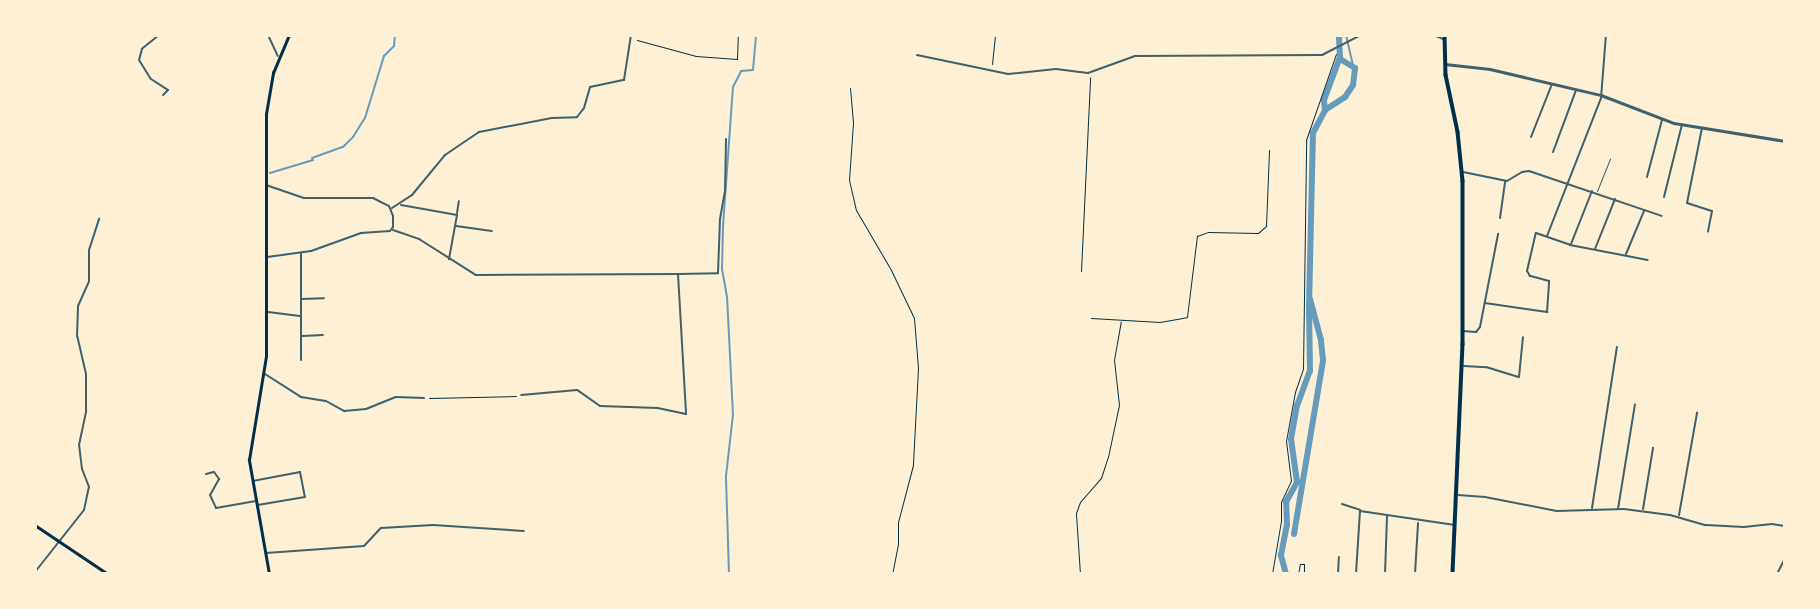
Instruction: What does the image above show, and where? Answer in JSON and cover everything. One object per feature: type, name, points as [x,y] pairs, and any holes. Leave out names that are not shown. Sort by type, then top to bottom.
[{"type":"main road","points":[[269,574],[249,460],[265,374],[266,114],[279,58],[289,35]]},
{"type":"main road","points":[[1445,37],[1445,64],[1462,172],[1463,331],[1453,574]]},
{"type":"main road","points":[[35,525],[108,574]]},
{"type":"street","points":[[159,35],[142,49],[139,60],[151,79],[168,90],[163,96]]},
{"type":"street","points":[[268,35],[279,58]]},
{"type":"street","points":[[917,55],[1008,74],[1056,69],[1091,72],[1135,56],[1322,55],[1361,35]]},
{"type":"street","points":[[1434,35],[1445,37]]},
{"type":"street","points":[[1547,237],[1601,95],[1606,35]]},
{"type":"street","points":[[392,208],[417,190],[440,158],[480,132],[552,118],[577,117],[584,107],[590,87],[624,80],[631,37]]},
{"type":"street","points":[[1445,64],[1480,68],[1601,95],[1682,124],[1785,141]]},
{"type":"street","points":[[1531,137],[1552,84]]},
{"type":"street","points":[[1553,152],[1577,89]]},
{"type":"street","points":[[1647,177],[1662,119]]},
{"type":"street","points":[[1664,197],[1682,124]]},
{"type":"street","points":[[1702,127],[1687,203],[1712,211],[1708,232]]},
{"type":"street","points":[[266,257],[302,253],[361,233],[393,230],[419,239],[476,275],[718,273],[720,219],[725,192],[726,139]]},
{"type":"street","points":[[1462,172],[1505,181],[1526,170],[1597,191],[1662,216]]},
{"type":"street","points":[[1500,218],[1505,181]]},
{"type":"street","points":[[266,185],[304,198],[369,197],[392,208]]},
{"type":"street","points":[[1570,245],[1592,190]]},
{"type":"street","points":[[1595,250],[1615,198]]},
{"type":"street","points":[[449,260],[459,201]]},
{"type":"street","points":[[400,204],[457,215]]},
{"type":"street","points":[[392,208],[393,230]]},
{"type":"street","points":[[1625,255],[1645,209]]},
{"type":"street","points":[[35,572],[83,510],[89,486],[82,469],[79,446],[86,411],[86,374],[77,336],[79,306],[89,281],[89,250],[99,219]]},
{"type":"street","points":[[455,226],[492,231]]},
{"type":"street","points":[[1463,331],[1479,329],[1498,234]]},
{"type":"street","points":[[1485,303],[1547,310],[1549,281],[1530,276],[1527,271],[1533,235],[1648,260]]},
{"type":"street","points":[[301,360],[302,253]]},
{"type":"street","points":[[521,396],[577,390],[600,406],[658,408],[686,414],[678,274]]},
{"type":"street","points":[[301,299],[324,298]]},
{"type":"street","points":[[266,312],[300,315]]},
{"type":"street","points":[[301,336],[323,335]]},
{"type":"street","points":[[1462,366],[1486,367],[1519,377],[1523,337]]},
{"type":"street","points":[[1592,510],[1617,347]]},
{"type":"street","points":[[265,374],[301,397],[326,401],[351,412],[396,397],[424,398]]},
{"type":"street","points":[[1618,509],[1635,404]]},
{"type":"street","points":[[1679,517],[1697,413]]},
{"type":"street","points":[[1643,511],[1653,448]]},
{"type":"street","points":[[206,474],[214,472],[219,479],[210,495],[216,508],[256,500]]},
{"type":"street","points":[[252,481],[300,472],[305,497],[257,506]]},
{"type":"street","points":[[1457,495],[1485,496],[1557,511],[1643,511],[1679,517],[1706,526],[1785,526]]},
{"type":"street","points":[[1342,504],[1359,512],[1455,525]]},
{"type":"street","points":[[1356,574],[1359,512]]},
{"type":"street","points":[[1385,574],[1387,516]]},
{"type":"street","points":[[1415,574],[1418,522]]},
{"type":"street","points":[[265,553],[364,546],[381,528],[433,525],[524,531]]},
{"type":"street","points":[[1338,574],[1339,557]]},
{"type":"street","points":[[1777,574],[1785,558]]},
{"type":"lane","points":[[1597,191],[1610,158]]},
{"type":"path","points":[[631,37],[696,56],[737,59],[738,35]]},
{"type":"path","points":[[991,70],[995,35]]},
{"type":"path","points":[[1272,574],[1281,521],[1281,502],[1291,481],[1286,441],[1295,392],[1303,369],[1305,150],[1313,116],[1335,59],[1334,51]]},
{"type":"path","points":[[1081,271],[1091,72]]},
{"type":"path","points":[[849,88],[853,123],[849,180],[856,210],[891,270],[914,318],[918,368],[913,465],[898,522],[898,544],[892,574]]},
{"type":"path","points":[[1091,318],[1160,322],[1187,317],[1197,236],[1208,232],[1258,233],[1264,229],[1269,150]]},
{"type":"path","points":[[1080,574],[1076,513],[1080,502],[1101,478],[1108,457],[1119,405],[1115,360],[1121,320]]},
{"type":"path","points":[[424,398],[521,396]]},
{"type":"path","points":[[1298,574],[1300,564],[1304,564],[1304,574]]},
{"type":"waterway","points":[[312,158],[343,147],[353,137],[365,118],[384,56],[394,46],[395,35]]},
{"type":"waterway","points":[[729,574],[726,476],[733,415],[727,297],[722,270],[723,226],[733,87],[741,71],[753,70],[756,35]]},
{"type":"waterway","points":[[1286,574],[1281,555],[1287,525],[1286,502],[1297,482],[1291,439],[1297,406],[1310,371],[1313,133],[1325,110],[1324,100],[1340,57],[1339,35]]},
{"type":"waterway","points":[[1346,35],[1353,65]]},
{"type":"waterway","points":[[1325,110],[1345,97],[1353,85],[1355,68],[1340,59]]},
{"type":"waterway","points":[[270,173],[313,160]]},
{"type":"waterway","points":[[1294,534],[1323,360],[1321,340],[1310,299]]}]
